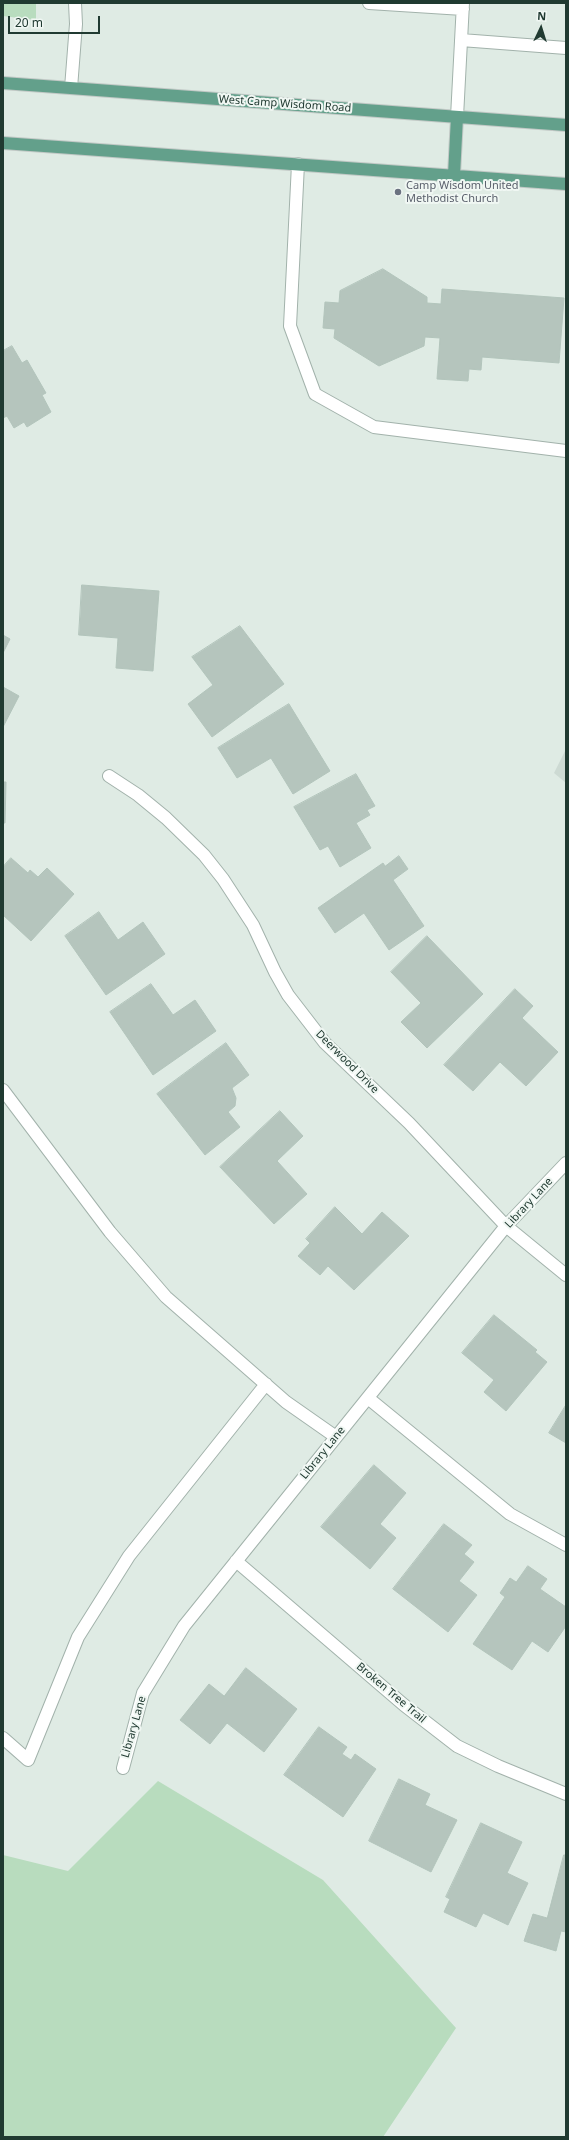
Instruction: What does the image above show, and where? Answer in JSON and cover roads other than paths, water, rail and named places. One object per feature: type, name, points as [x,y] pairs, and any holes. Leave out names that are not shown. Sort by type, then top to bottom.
[{"type":"main road","name":"West Camp Wisdom Road","points":[[3,83],[566,125]]},
{"type":"main road","points":[[454,175],[457,117]]},
{"type":"main road","points":[[3,143],[566,184]]},
{"type":"street","points":[[71,88],[76,24],[75,3]]},
{"type":"street","points":[[369,3],[463,6],[457,117]]},
{"type":"street","points":[[461,40],[566,48]]},
{"type":"street","points":[[298,164],[290,326],[315,394],[374,427],[566,451]]},
{"type":"street","name":"Deerwood Drive","points":[[108,776],[138,795],[166,818],[204,855],[223,879],[253,926],[288,995],[325,1043],[409,1124],[506,1226],[566,1275]]},
{"type":"street","points":[[3,1090],[110,1232],[166,1297],[286,1402],[336,1437]]},
{"type":"street","name":"Library Lane","points":[[123,1768],[143,1693],[184,1626],[506,1226],[566,1163]]},
{"type":"street","points":[[3,1738],[28,1760],[78,1636],[129,1556],[266,1384]]},
{"type":"street","points":[[368,1398],[510,1514],[566,1545]]},
{"type":"street","name":"Broken Tree Trail","points":[[236,1561],[404,1705],[457,1746],[498,1766],[566,1794]]},
{"type":"place","name":"Camp Wisdom United Methodist Church","points":[[398,192]]}]
